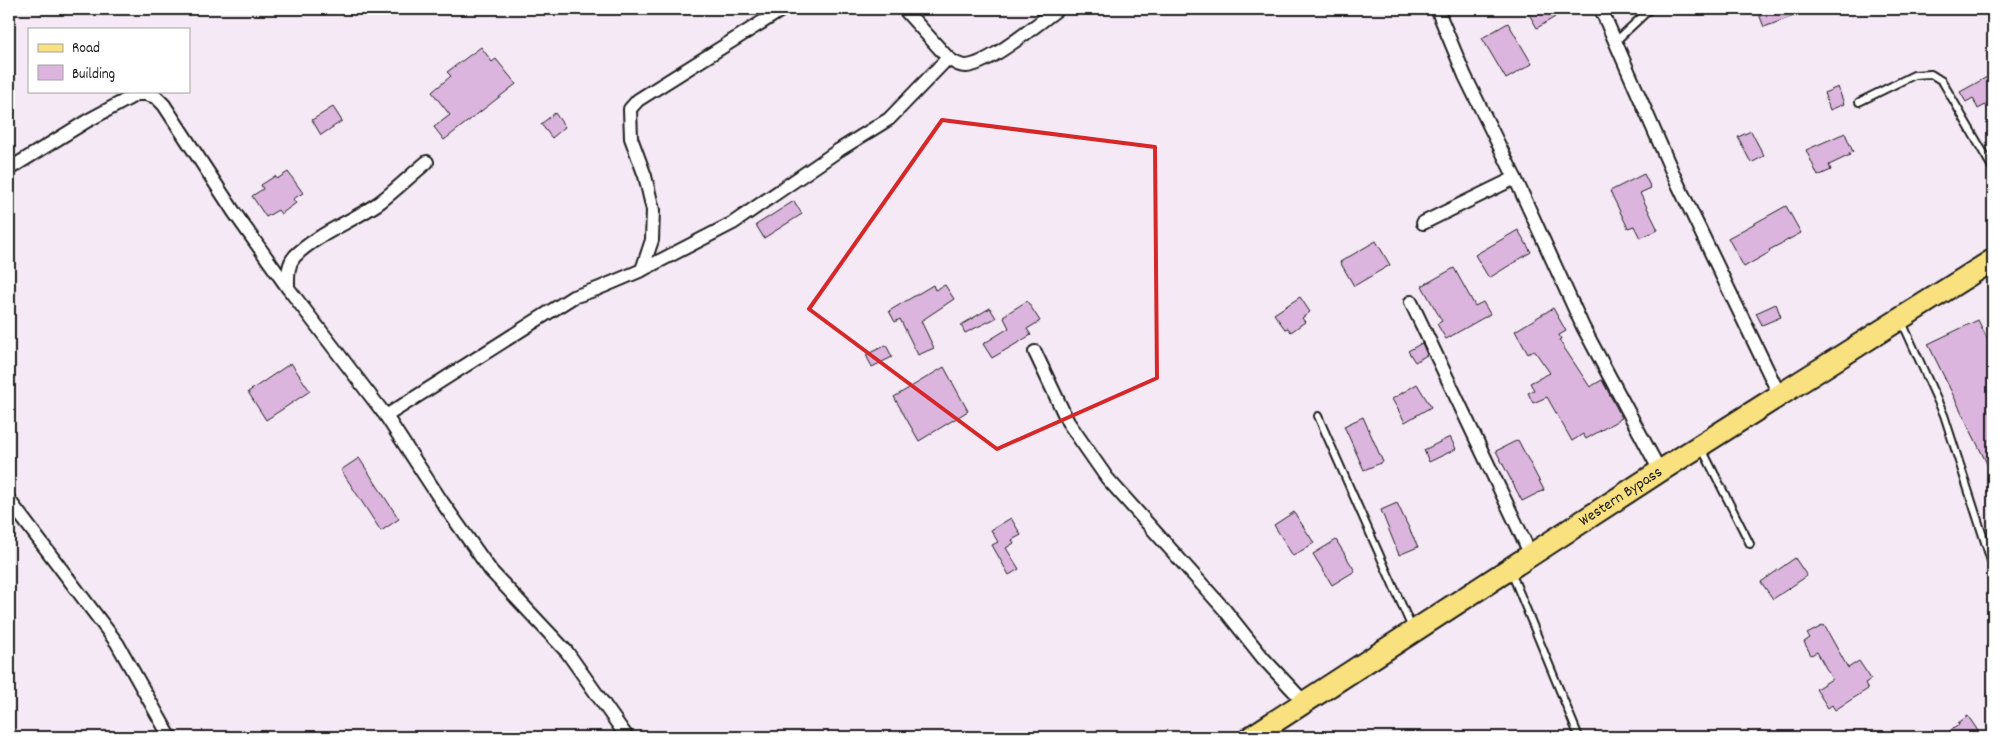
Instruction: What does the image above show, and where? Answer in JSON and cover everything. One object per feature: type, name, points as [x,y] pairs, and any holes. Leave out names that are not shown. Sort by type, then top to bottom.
[{"type":"main road","name":"Western Bypass","points":[[1251,737],[1305,704],[1660,471],[1993,260]]},
{"type":"street","points":[[642,270],[652,240],[653,210],[645,176],[631,138],[630,109],[638,100],[783,9]]},
{"type":"street","points":[[904,9],[948,58],[965,66],[978,63],[993,56],[1058,9]]},
{"type":"street","points":[[1437,9],[1465,76],[1515,178],[1583,326],[1660,471]]},
{"type":"street","points":[[1601,9],[1674,176],[1780,396]]},
{"type":"street","points":[[386,416],[573,296],[598,289],[642,270],[733,222],[839,150],[889,119],[948,58]]},
{"type":"street","points":[[9,169],[87,121],[136,94],[156,97],[164,105],[234,212],[288,288],[386,416],[442,502],[491,571],[567,652],[627,737]]},
{"type":"street","points":[[288,288],[287,273],[295,256],[308,245],[380,202],[427,162]]},
{"type":"street","points":[[1423,223],[1515,178]]},
{"type":"street","points":[[1411,302],[1531,555]]},
{"type":"street","points":[[1035,352],[1068,422],[1107,478],[1211,594],[1263,658],[1305,704]]},
{"type":"street","points":[[9,500],[118,643],[170,737]]},
{"type":"lane","points":[[1616,41],[1650,9]]},
{"type":"lane","points":[[1860,102],[1914,75],[1931,74],[1942,81],[1993,169]]},
{"type":"lane","points":[[1900,319],[1909,334],[1944,415],[1993,567]]},
{"type":"lane","points":[[1318,416],[1414,632]]},
{"type":"lane","points":[[1700,446],[1750,544]]},
{"type":"lane","points":[[1510,569],[1580,737]]},
{"type":"highlighted area","points":[[942,120],[1155,147],[1157,378],[997,449],[809,309]]},
{"type":"building","points":[[1526,9],[1550,9],[1555,17],[1537,28]]},
{"type":"building","points":[[1757,9],[1810,9],[1810,10],[1764,27]]},
{"type":"building","points":[[1508,23],[1532,64],[1506,79],[1482,38]]},
{"type":"building","points":[[481,47],[492,62],[496,59],[516,84],[444,140],[434,127],[450,115],[432,92],[451,76],[447,72]]},
{"type":"building","points":[[1987,77],[1993,89],[1993,101],[1978,109],[1973,98],[1966,102],[1960,92]]},
{"type":"building","points":[[1838,87],[1844,104],[1830,110],[1824,93]]},
{"type":"building","points":[[333,107],[342,121],[321,135],[312,120]]},
{"type":"building","points":[[555,113],[565,127],[552,138],[541,124]]},
{"type":"building","points":[[1751,131],[1764,156],[1751,163],[1738,137]]},
{"type":"building","points":[[1845,133],[1853,152],[1829,165],[1831,170],[1818,176],[1806,150]]},
{"type":"building","points":[[288,172],[303,193],[293,199],[296,203],[281,214],[278,210],[266,217],[252,196],[263,189],[261,185],[275,176],[277,179]]},
{"type":"building","points":[[1644,174],[1651,188],[1640,193],[1658,230],[1640,238],[1634,226],[1628,228],[1610,191]]},
{"type":"building","points":[[794,201],[802,214],[764,238],[756,225]]},
{"type":"building","points":[[1786,206],[1801,233],[1769,250],[1770,252],[1744,267],[1728,238]]},
{"type":"building","points":[[1518,230],[1531,252],[1489,278],[1475,255]]},
{"type":"building","points":[[1376,241],[1390,265],[1354,286],[1340,262]]},
{"type":"building","points":[[1454,268],[1475,306],[1483,302],[1490,314],[1446,339],[1437,324],[1442,321],[1422,286]]},
{"type":"building","points":[[933,285],[935,290],[945,285],[954,299],[921,321],[934,348],[918,355],[900,319],[895,322],[889,311]]},
{"type":"building","points":[[1300,297],[1310,312],[1302,318],[1305,322],[1291,332],[1288,328],[1285,329],[1274,314]]},
{"type":"building","points":[[1027,301],[1040,321],[1027,329],[1031,335],[992,358],[983,344],[1009,328],[1003,316]]},
{"type":"building","points":[[1776,304],[1781,317],[1762,325],[1756,313]]},
{"type":"building","points":[[990,308],[996,318],[965,333],[961,325]]},
{"type":"building","points":[[1553,308],[1566,331],[1559,335],[1561,339],[1559,340],[1590,387],[1602,380],[1622,418],[1586,439],[1583,434],[1572,441],[1547,397],[1533,403],[1528,393],[1534,390],[1530,383],[1550,373],[1534,350],[1528,354],[1515,331]]},
{"type":"building","points":[[1978,320],[1993,350],[1993,476],[1928,344]]},
{"type":"building","points":[[1422,343],[1427,355],[1415,362],[1408,351]]},
{"type":"building","points":[[886,345],[892,357],[872,367],[866,355]]},
{"type":"building","points":[[291,363],[310,391],[266,420],[248,392]]},
{"type":"building","points":[[944,367],[968,411],[919,441],[894,397]]},
{"type":"building","points":[[1417,384],[1431,407],[1405,422],[1392,399]]},
{"type":"building","points":[[1363,417],[1383,462],[1364,470],[1344,426]]},
{"type":"building","points":[[1450,437],[1456,449],[1429,462],[1424,450]]},
{"type":"building","points":[[1518,440],[1544,490],[1522,501],[1496,451]]},
{"type":"building","points":[[359,458],[399,519],[381,531],[341,470]]},
{"type":"building","points":[[1397,503],[1418,547],[1399,555],[1381,510]]},
{"type":"building","points":[[1294,512],[1314,543],[1293,556],[1274,525]]},
{"type":"building","points":[[1011,518],[1021,535],[1012,540],[1014,543],[1006,548],[1019,569],[1009,575],[992,545],[998,542],[991,530]]},
{"type":"building","points":[[1336,540],[1355,571],[1332,585],[1313,554]]},
{"type":"building","points":[[1795,558],[1807,576],[1773,599],[1761,582]]},
{"type":"building","points":[[1824,625],[1848,668],[1859,661],[1871,679],[1865,683],[1868,689],[1835,710],[1832,705],[1828,708],[1816,689],[1832,679],[1817,652],[1811,655],[1804,642],[1810,638],[1807,634]]},
{"type":"building","points":[[1968,716],[1982,737],[1940,737],[1959,725],[1958,723]]}]
